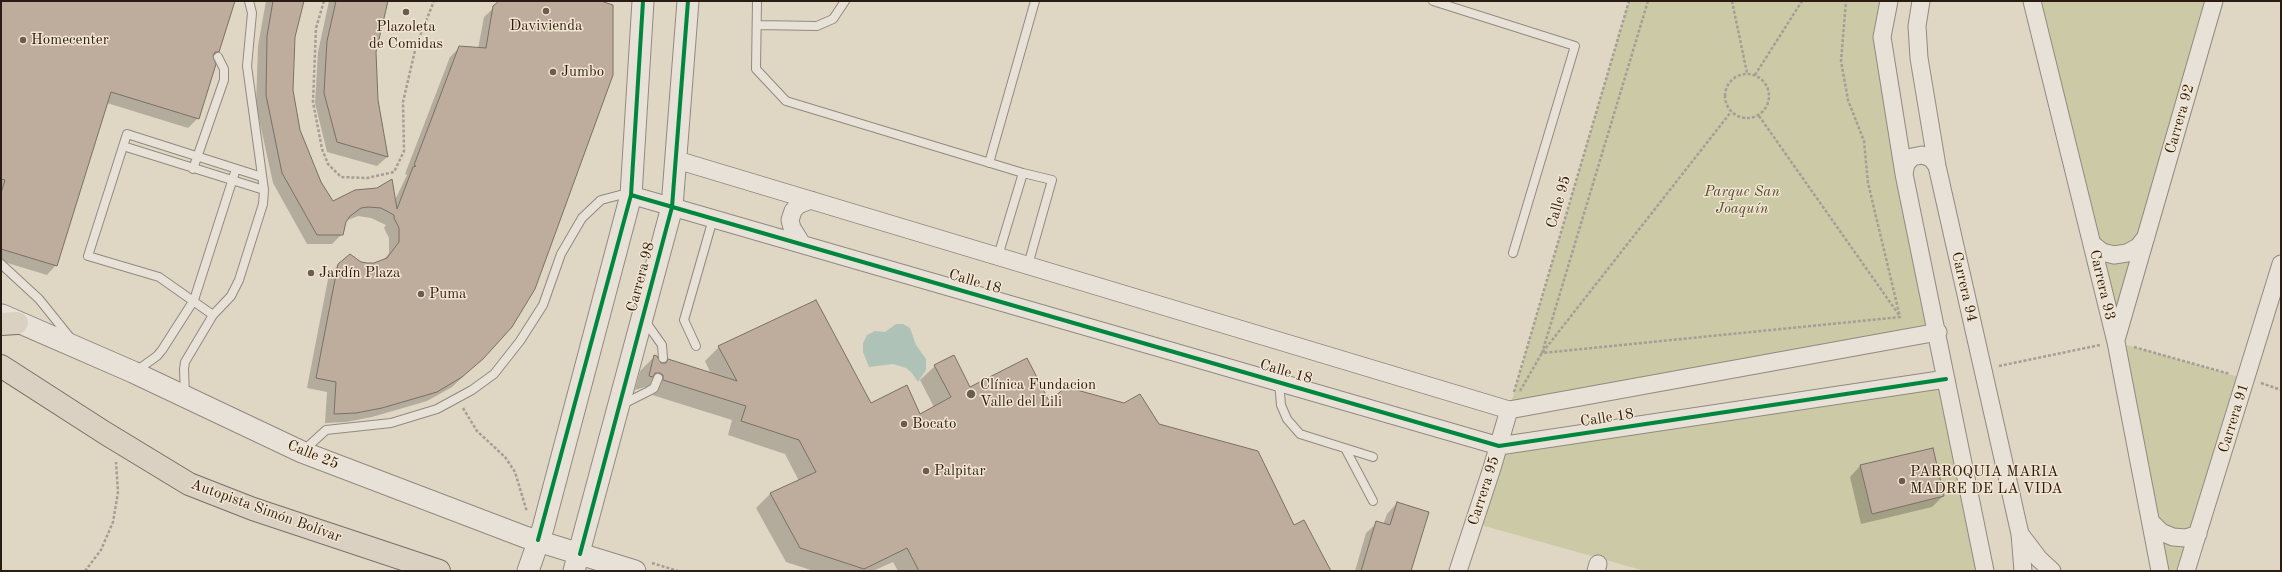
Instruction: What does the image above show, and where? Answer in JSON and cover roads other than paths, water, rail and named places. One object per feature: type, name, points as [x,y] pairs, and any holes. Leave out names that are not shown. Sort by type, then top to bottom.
[{"type":"highway","name":"Autopista Simón Bolívar","points":[[1,366],[105,433],[189,484],[253,509],[438,571]]},
{"type":"street","name":"Carrera 98","points":[[528,571],[538,540],[631,195],[643,1]]},
{"type":"street","name":"Carrera 98","points":[[577,562],[672,207],[677,160],[688,1]]},
{"type":"street","points":[[1889,1],[1882,37],[1904,174],[1938,332],[1946,379],[1990,570]]},
{"type":"street","name":"Carrera 94","points":[[1921,1],[1916,26],[1919,58],[1937,166],[2020,534],[2023,571]]},
{"type":"street","name":"Carrera 93","points":[[2032,1],[2116,342],[2160,571]]},
{"type":"street","name":"Carrera 92","points":[[2116,342],[2214,1]]},
{"type":"street","points":[[1904,174],[1906,164],[1912,157],[1922,155],[1932,158],[1937,166]]},
{"type":"street","name":"Calle 18","points":[[677,160],[1509,410],[1938,332]]},
{"type":"street","name":"Calle 18","points":[[631,195],[1499,446],[1946,379]]},
{"type":"street","points":[[802,244],[792,228],[790,220],[792,211],[798,204],[811,200]]},
{"type":"street","points":[[2092,244],[2102,252],[2114,255],[2127,253],[2138,247],[2146,237]]},
{"type":"street","name":"Carrera 91","points":[[2186,571],[2281,264]]},
{"type":"street","name":"Calle 25","points":[[6,320],[80,349],[133,372],[185,398],[302,452],[538,540],[577,562],[635,571]]},
{"type":"street","name":"Carrera 95","points":[[1458,571],[1499,446],[1509,410]]},
{"type":"street","points":[[2151,522],[2161,532],[2173,537],[2186,538],[2198,534]]},
{"type":"street","points":[[2020,534],[2039,559],[2052,571]]},
{"type":"lane","points":[[185,398],[185,362],[213,315],[231,296],[239,280],[261,217],[264,190],[247,66],[252,12],[248,1]]},
{"type":"lane","points":[[757,1],[756,69],[786,101],[989,163],[1052,180],[1028,265]]},
{"type":"lane","points":[[757,24],[816,26],[833,18],[845,1]]},
{"type":"lane","points":[[989,163],[1035,1]]},
{"type":"lane","points":[[1433,1],[1575,46],[1513,253]]},
{"type":"lane","points":[[193,169],[224,80],[224,69],[218,56]]},
{"type":"lane","points":[[213,315],[194,300],[159,277],[88,256],[127,134],[262,177]]},
{"type":"lane","points":[[155,156],[158,144]]},
{"type":"lane","points":[[123,146],[264,190]]},
{"type":"lane","points":[[133,372],[157,356],[194,300],[236,169]]},
{"type":"lane","points":[[998,256],[1023,173]]},
{"type":"lane","points":[[302,452],[326,430],[391,423],[437,409],[494,374],[520,341],[543,305],[561,254],[582,218],[601,200],[631,195]]},
{"type":"lane","points":[[696,346],[684,320],[713,218]]},
{"type":"lane","points":[[1,264],[39,299],[80,349]]},
{"type":"lane","points":[[643,317],[662,345],[663,358]]},
{"type":"lane","points":[[618,406],[654,388],[658,378]]},
{"type":"lane","points":[[1279,382],[1281,404],[1293,428],[1310,439],[1373,457]]},
{"type":"lane","points":[[1346,450],[1373,501]]},
{"type":"place","name":"Davivienda","points":[[546,11]]},
{"type":"place","name":"Plazoleta de Comidas","points":[[406,12]]},
{"type":"place","name":"Homecenter","points":[[23,40]]},
{"type":"place","name":"Jumbo","points":[[553,72]]},
{"type":"place","name":"Jardín Plaza","points":[[311,273]]},
{"type":"place","name":"Puma","points":[[421,294]]},
{"type":"place","name":"Clínica Fundacion Valle del Lili","points":[[971,394]]},
{"type":"place","name":"Bocato","points":[[904,424]]},
{"type":"place","name":"Palpitar","points":[[926,471]]},
{"type":"place","name":"PARROQUIA MARIA MADRE DE LA VIDA","points":[[1902,481]]},
{"type":"park label","name":"Parque San Joaquín","points":[[1742,200]]}]
